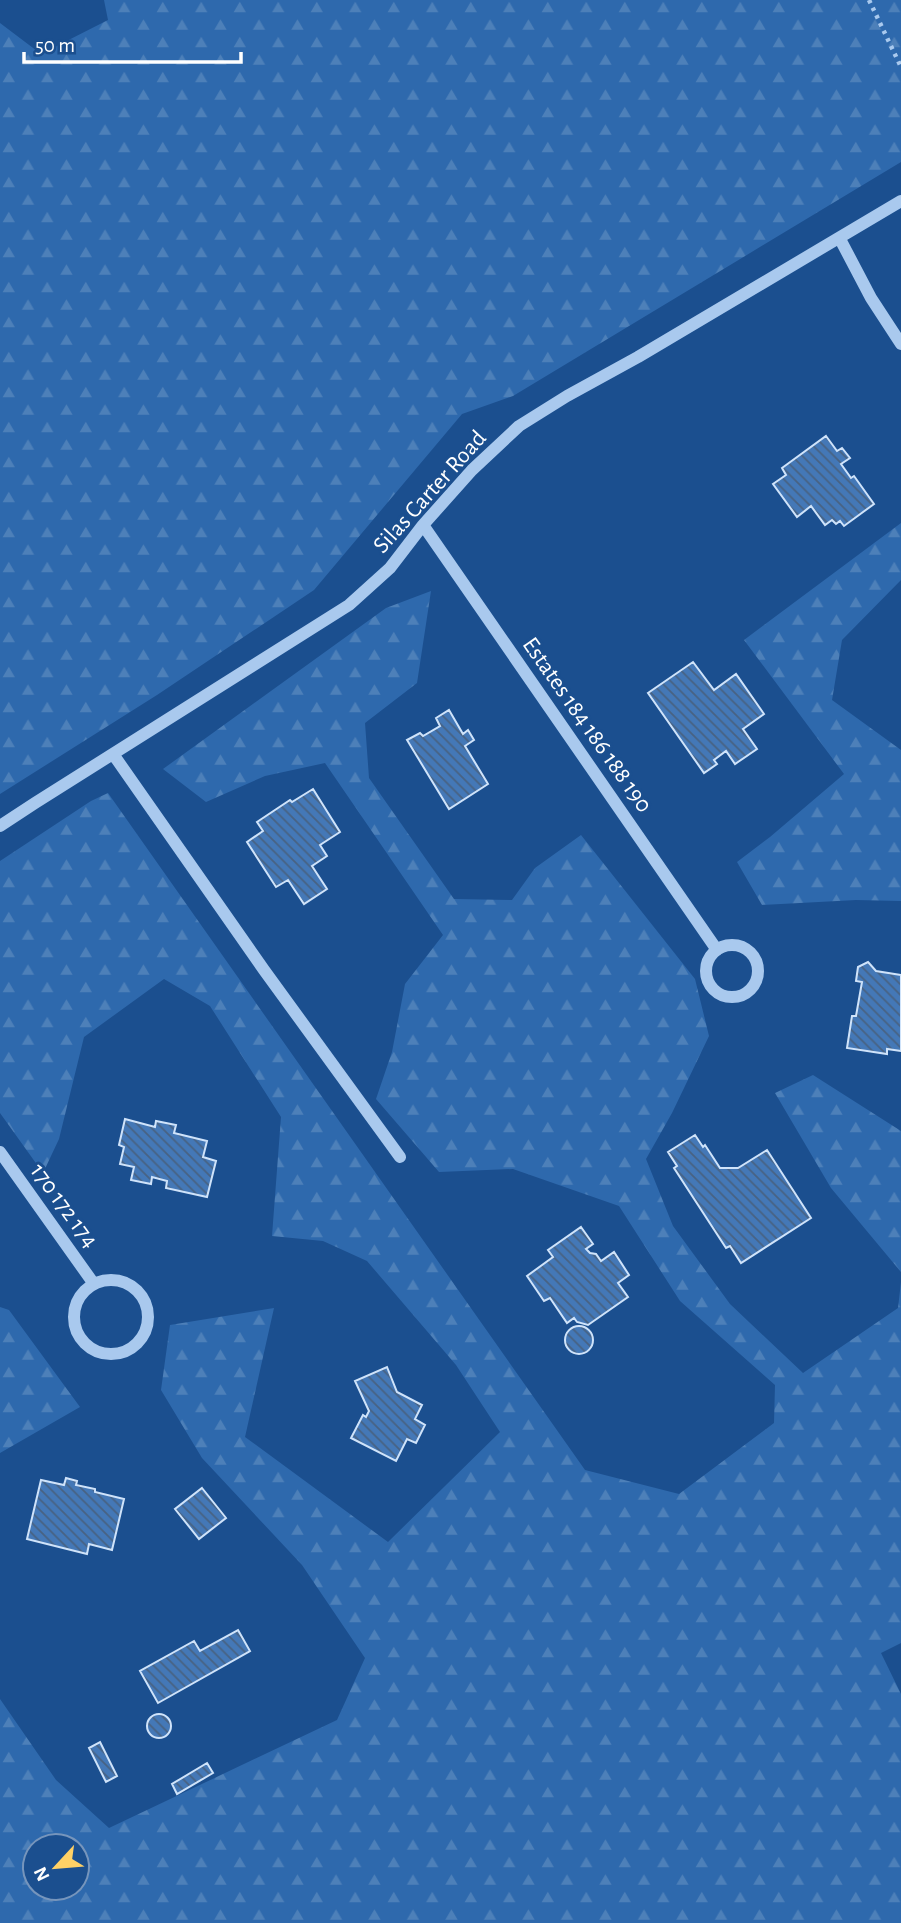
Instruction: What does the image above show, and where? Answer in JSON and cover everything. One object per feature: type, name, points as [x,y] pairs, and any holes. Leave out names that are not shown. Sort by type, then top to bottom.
[{"type":"street","name":"Silas Carter Road","points":[[0,827],[349,605],[390,568],[423,525],[472,470],[519,426],[901,201]]},
{"type":"street","points":[[839,239],[901,344]]},
{"type":"street","name":"Estates 184 186 188 190","points":[[423,525],[717,950]]},
{"type":"street","points":[[113,754],[264,971],[400,1157]]},
{"type":"street","points":[[724,946],[741,946],[748,950],[754,957],[758,973],[752,989],[737,997],[728,997],[719,995],[712,989],[705,973],[710,956],[717,950],[724,946]]},
{"type":"street","name":"170 172 174","points":[[0,1152],[94,1284]]},
{"type":"street","name":"170 172 174","points":[[106,1280],[119,1281],[131,1285],[140,1294],[146,1305],[146,1330],[130,1349],[107,1354],[86,1344],[79,1335],[75,1324],[78,1300],[94,1284],[106,1280]]},
{"type":"path","points":[[869,0],[901,67]]},
{"type":"green space","points":[[104,0],[901,0],[901,162],[513,396],[462,414],[314,590],[157,695],[0,794],[0,23],[41,54],[108,20]]},
{"type":"green space","points":[[901,523],[901,580],[842,640],[832,700],[901,750],[901,901],[856,900],[762,905],[737,862],[844,774],[744,640]]},
{"type":"green space","points":[[431,591],[417,683],[365,723],[369,778],[454,899],[512,900],[535,868],[581,835],[695,979],[709,1036],[672,1113],[646,1159],[673,1226],[730,1304],[803,1373],[898,1308],[901,1282],[901,1643],[881,1653],[901,1694],[901,1923],[0,1923],[0,1699],[56,1780],[109,1828],[337,1720],[365,1658],[302,1565],[202,1458],[161,1390],[170,1325],[274,1308],[245,1437],[388,1542],[500,1432],[456,1365],[367,1261],[323,1241],[272,1236],[281,1117],[210,1006],[164,979],[84,1037],[59,1139],[43,1173],[0,1113],[0,861],[91,801],[108,793],[585,1470],[679,1494],[774,1423],[775,1385],[680,1301],[619,1206],[513,1169],[439,1172],[376,1099],[392,1052],[405,984],[443,935],[325,763],[265,776],[206,802],[163,769],[386,608]]},
{"type":"green space","points":[[813,1075],[901,1131],[901,1272],[831,1188],[775,1093]]},
{"type":"green space","points":[[0,1307],[9,1310],[80,1407],[0,1453]]},
{"type":"building","points":[[826,436],[837,451],[842,448],[850,458],[841,464],[851,478],[854,476],[874,504],[844,526],[840,521],[836,524],[832,520],[825,525],[811,506],[797,517],[773,484],[786,475],[782,468]]},
{"type":"building","points":[[693,662],[714,690],[736,674],[764,714],[743,729],[757,749],[735,764],[726,751],[714,760],[717,764],[704,773],[648,693]]},
{"type":"building","points":[[449,710],[463,734],[468,730],[474,740],[465,746],[488,784],[449,809],[407,740],[420,733],[423,736],[440,726],[436,718]]},
{"type":"building","points":[[313,789],[340,832],[320,845],[327,856],[312,866],[327,889],[304,904],[288,880],[276,887],[247,842],[263,831],[257,822],[290,800],[292,802]]},
{"type":"building","points":[[868,962],[876,971],[901,975],[901,1051],[887,1049],[887,1054],[847,1048],[852,1016],[856,1016],[862,982],[856,981],[858,967]]},
{"type":"building","points":[[125,1119],[155,1127],[156,1121],[176,1125],[174,1133],[207,1141],[203,1157],[216,1161],[207,1197],[166,1188],[167,1181],[152,1177],[151,1184],[131,1180],[134,1167],[120,1164],[124,1147],[119,1145]]},
{"type":"building","points":[[695,1135],[720,1168],[738,1168],[767,1150],[811,1218],[741,1263],[730,1246],[726,1248],[674,1168],[677,1166],[668,1152]]},
{"type":"building","points":[[581,1227],[593,1244],[586,1249],[590,1253],[596,1254],[601,1261],[614,1252],[629,1275],[618,1283],[628,1297],[588,1325],[577,1322],[574,1318],[567,1323],[550,1298],[544,1301],[527,1276],[553,1257],[548,1250]]},
{"type":"building","points":[[579,1326],[589,1330],[593,1340],[589,1350],[579,1354],[569,1350],[565,1340],[569,1330]]},
{"type":"building","points":[[387,1367],[397,1392],[422,1405],[415,1419],[425,1425],[416,1443],[407,1439],[396,1461],[351,1438],[363,1415],[366,1417],[369,1411],[355,1381]]},
{"type":"building","points":[[66,1478],[77,1481],[76,1485],[95,1489],[95,1492],[124,1499],[112,1550],[89,1544],[87,1554],[27,1539],[41,1480],[64,1485]]},
{"type":"building","points":[[202,1488],[226,1518],[199,1539],[175,1509]]},
{"type":"building","points":[[238,1630],[250,1651],[158,1703],[140,1671],[194,1641],[200,1651]]},
{"type":"building","points":[[159,1714],[170,1721],[171,1726],[164,1737],[159,1738],[148,1731],[147,1726],[154,1715]]},
{"type":"building","points":[[100,1742],[117,1776],[106,1782],[89,1748]]},
{"type":"building","points":[[207,1763],[213,1773],[177,1794],[172,1784]]}]
